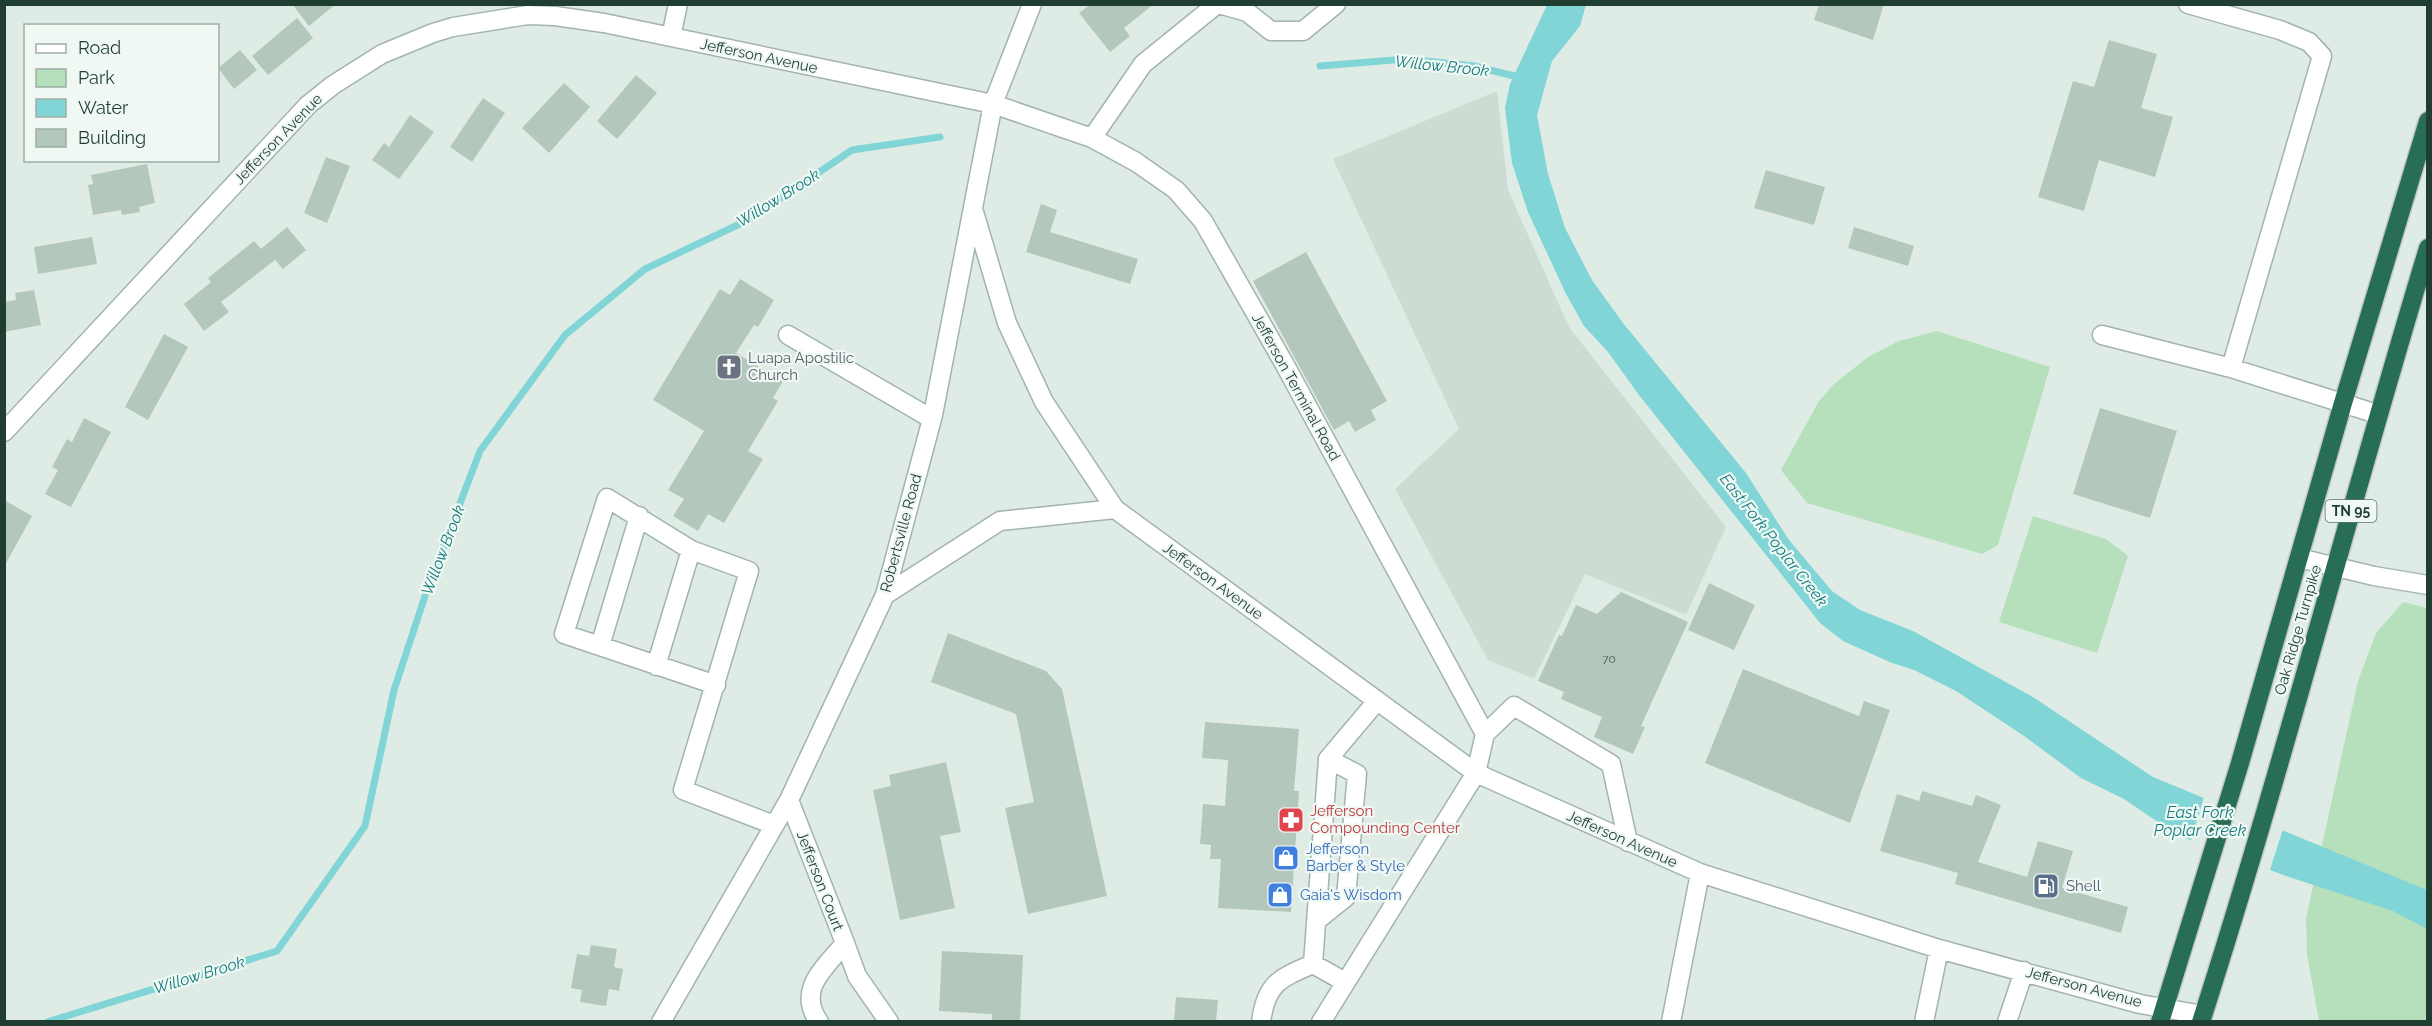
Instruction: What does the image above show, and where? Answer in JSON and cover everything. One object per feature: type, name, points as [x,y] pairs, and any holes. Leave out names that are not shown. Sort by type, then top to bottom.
[{"type":"highway","points":[[2162,1015],[2240,763],[2427,121]]},
{"type":"highway","name":"Oak Ridge Turnpike","points":[[2202,1018],[2239,899],[2336,565],[2377,414],[2427,249]]},
{"type":"street","points":[[671,37],[678,4]]},
{"type":"street","name":"Robertsville Road","points":[[661,1022],[789,800],[885,595],[932,419],[974,212],[993,104],[1032,4]]},
{"type":"street","points":[[1092,138],[1143,64],[1218,4],[1247,12],[1271,30],[1303,31],[1336,4]]},
{"type":"street","points":[[2188,4],[2280,30],[2309,42],[2322,56],[2231,368]]},
{"type":"street","name":"Jefferson Avenue","points":[[4,432],[308,105],[333,85],[382,54],[453,27],[528,15],[604,22],[993,104]]},
{"type":"street","name":"Jefferson Terminal Road","points":[[993,104],[1092,138],[1136,162],[1176,190],[1203,221],[1285,365],[1485,734]]},
{"type":"street","name":"Jefferson Avenue","points":[[974,212],[1007,323],[1044,402],[1115,509],[1476,772],[1700,873],[1939,949],[2140,1004],[2162,1015],[2202,1018]]},
{"type":"street","points":[[2102,334],[2231,368],[2377,414]]},
{"type":"street","points":[[788,335],[932,419]]},
{"type":"street","points":[[716,686],[564,634],[607,498],[691,550],[749,571],[716,686],[683,790],[774,825]]},
{"type":"street","points":[[885,595],[1000,521],[1115,509]]},
{"type":"street","points":[[600,646],[639,516]]},
{"type":"street","points":[[656,666],[691,550]]},
{"type":"street","points":[[2299,558],[2336,565],[2374,576],[2427,585]]},
{"type":"street","points":[[1313,964],[1328,759],[1377,701]]},
{"type":"street","points":[[1321,1022],[1476,772],[1485,734],[1514,706],[1611,764],[1628,842]]},
{"type":"street","points":[[1316,921],[1346,897],[1357,774],[1328,759]]},
{"type":"street","name":"Jefferson Court","points":[[789,800],[845,943],[813,982],[809,1002],[819,1022]]},
{"type":"street","points":[[1671,1022],[1700,873]]},
{"type":"street","points":[[845,943],[857,976],[888,1022]]},
{"type":"street","points":[[1924,1022],[1939,949]]},
{"type":"street","points":[[1313,964],[1345,982]]},
{"type":"street","points":[[1261,1022],[1264,1001],[1283,977],[1313,964]]},
{"type":"street","points":[[2007,1022],[2024,971]]},
{"type":"shaded area","points":[[1497,91],[1508,190],[1569,327],[1726,527],[1686,615],[1585,574],[1534,679],[1488,660],[1395,489],[1459,429],[1333,159]]},
{"type":"green space","points":[[1937,331],[2050,367],[1998,545],[1982,554],[1807,503],[1781,470],[1819,401],[1833,385],[1868,357],[1899,341]]},
{"type":"green space","points":[[2033,516],[2106,539],[2128,556],[2097,653],[1999,622]]},
{"type":"green space","points":[[2403,602],[2427,608],[2427,1021],[2319,1022],[2307,954],[2306,918],[2358,681],[2376,633]]},
{"type":"water","name":"East Fork Poplar Creek","points":[[1547,5],[1586,5],[1580,26],[1552,61],[1537,115],[1548,174],[1565,228],[1592,280],[1623,323],[1746,473],[1789,540],[1832,591],[1860,610],[1913,631],[2033,697],[2153,777],[2427,890],[2427,929],[2393,911],[2286,876],[2177,835],[2124,799],[2081,778],[2024,736],[1956,691],[1914,670],[1892,663],[1843,641],[1820,623],[1639,395],[1608,352],[1584,326],[1566,294],[1528,212],[1512,163],[1505,108],[1510,84]]},
{"type":"pier","points":[[2204,797],[2283,829],[2269,873],[2190,843]]},
{"type":"building","points":[[292,4],[336,4],[309,26]]},
{"type":"building","points":[[1091,4],[1154,4],[1124,28],[1130,36],[1110,52],[1079,13]]},
{"type":"building","points":[[1819,4],[1884,4],[1873,40],[1814,20]]},
{"type":"building","points":[[297,18],[313,38],[268,75],[252,56]]},
{"type":"building","points":[[2109,40],[2157,54],[2141,108],[2173,117],[2155,177],[2099,160],[2084,211],[2038,197],[2073,81],[2094,87]]},
{"type":"building","points":[[240,50],[257,70],[234,89],[219,67]]},
{"type":"building","points":[[636,75],[657,93],[617,139],[597,121]]},
{"type":"building","points":[[564,83],[590,107],[549,153],[522,128]]},
{"type":"building","points":[[483,98],[505,113],[472,162],[450,147]]},
{"type":"building","points":[[410,115],[434,132],[399,179],[372,160],[384,143],[389,147]]},
{"type":"building","points":[[326,157],[350,166],[327,223],[304,213]]},
{"type":"building","points":[[147,164],[155,203],[139,207],[140,212],[122,215],[121,210],[93,215],[88,185],[93,184],[91,175]]},
{"type":"building","points":[[1766,170],[1825,187],[1814,225],[1754,208]]},
{"type":"building","points":[[1041,204],[1057,210],[1050,232],[1138,259],[1130,284],[1026,252]]},
{"type":"building","points":[[287,227],[306,250],[283,269],[275,260],[221,302],[229,312],[204,331],[184,304],[211,282],[208,278],[254,241],[261,249]]},
{"type":"building","points":[[1854,227],[1914,246],[1908,266],[1848,248]]},
{"type":"building","points":[[92,237],[97,264],[38,274],[34,247]]},
{"type":"building","points":[[1306,252],[1387,401],[1371,410],[1376,420],[1355,432],[1349,421],[1334,430],[1253,281]]},
{"type":"building","points":[[740,279],[774,300],[758,327],[754,325],[736,353],[783,381],[773,398],[778,401],[748,451],[763,459],[724,523],[708,514],[698,531],[673,516],[684,499],[668,490],[704,431],[653,400],[720,289],[730,295]]},
{"type":"building","points":[[34,290],[41,325],[4,332],[4,302],[16,300],[15,293]]},
{"type":"building","points":[[164,334],[188,347],[148,420],[125,407]]},
{"type":"building","points":[[2100,408],[2177,431],[2150,518],[2073,494]]},
{"type":"building","points":[[84,418],[111,432],[71,507],[45,494],[58,470],[52,467],[67,439],[72,442]]},
{"type":"building","points":[[4,500],[32,516],[4,567]]},
{"type":"building","points":[[1709,583],[1755,605],[1734,650],[1688,630]]},
{"type":"building","points":[[1621,592],[1688,622],[1641,726],[1645,727],[1633,754],[1594,737],[1602,717],[1561,699],[1564,692],[1538,681],[1576,605],[1597,614]]},
{"type":"building","points":[[948,633],[1046,671],[1062,689],[1107,896],[1028,914],[1005,808],[1034,802],[1016,714],[931,682]]},
{"type":"building","points":[[1743,669],[1859,716],[1864,701],[1890,710],[1850,823],[1705,763]]},
{"type":"building","points":[[1205,722],[1299,729],[1294,791],[1299,791],[1291,912],[1218,908],[1221,859],[1210,859],[1211,845],[1200,844],[1203,804],[1225,806],[1228,760],[1202,758]]},
{"type":"building","points":[[946,762],[961,832],[940,836],[955,908],[900,920],[873,790],[891,786],[889,775]]},
{"type":"building","points":[[1922,791],[1972,806],[1976,795],[2001,805],[1978,862],[2027,877],[2038,841],[2073,851],[2062,888],[2128,907],[2121,933],[1955,884],[1958,873],[1880,851],[1897,794],[1919,801]]},
{"type":"building","points":[[591,945],[617,949],[614,967],[623,969],[619,991],[609,989],[606,1006],[580,1002],[582,990],[571,988],[577,954],[589,956]]},
{"type":"building","points":[[942,951],[1023,955],[1020,1022],[992,1022],[992,1014],[939,1011]]},
{"type":"building","points":[[1176,997],[1218,1000],[1216,1022],[1174,1022]]},
{"type":"waterway","name":"Willow Brook","points":[[1320,66],[1406,59],[1474,66],[1522,78]]},
{"type":"waterway","name":"Willow Brook","points":[[47,1022],[277,951],[365,826],[394,690],[427,590],[480,451],[565,335],[645,269],[748,220],[852,150],[940,137]]},
{"type":"place","name":"Luapa Apostilic Church","points":[[729,367]]},
{"type":"place","name":"Jefferson Compounding Center","points":[[1291,820]]},
{"type":"place","name":"Jefferson Barber & Style","points":[[1286,858]]},
{"type":"place","name":"Shell","points":[[2046,886]]},
{"type":"place","name":"Gaia's Wisdom","points":[[1280,895]]}]
